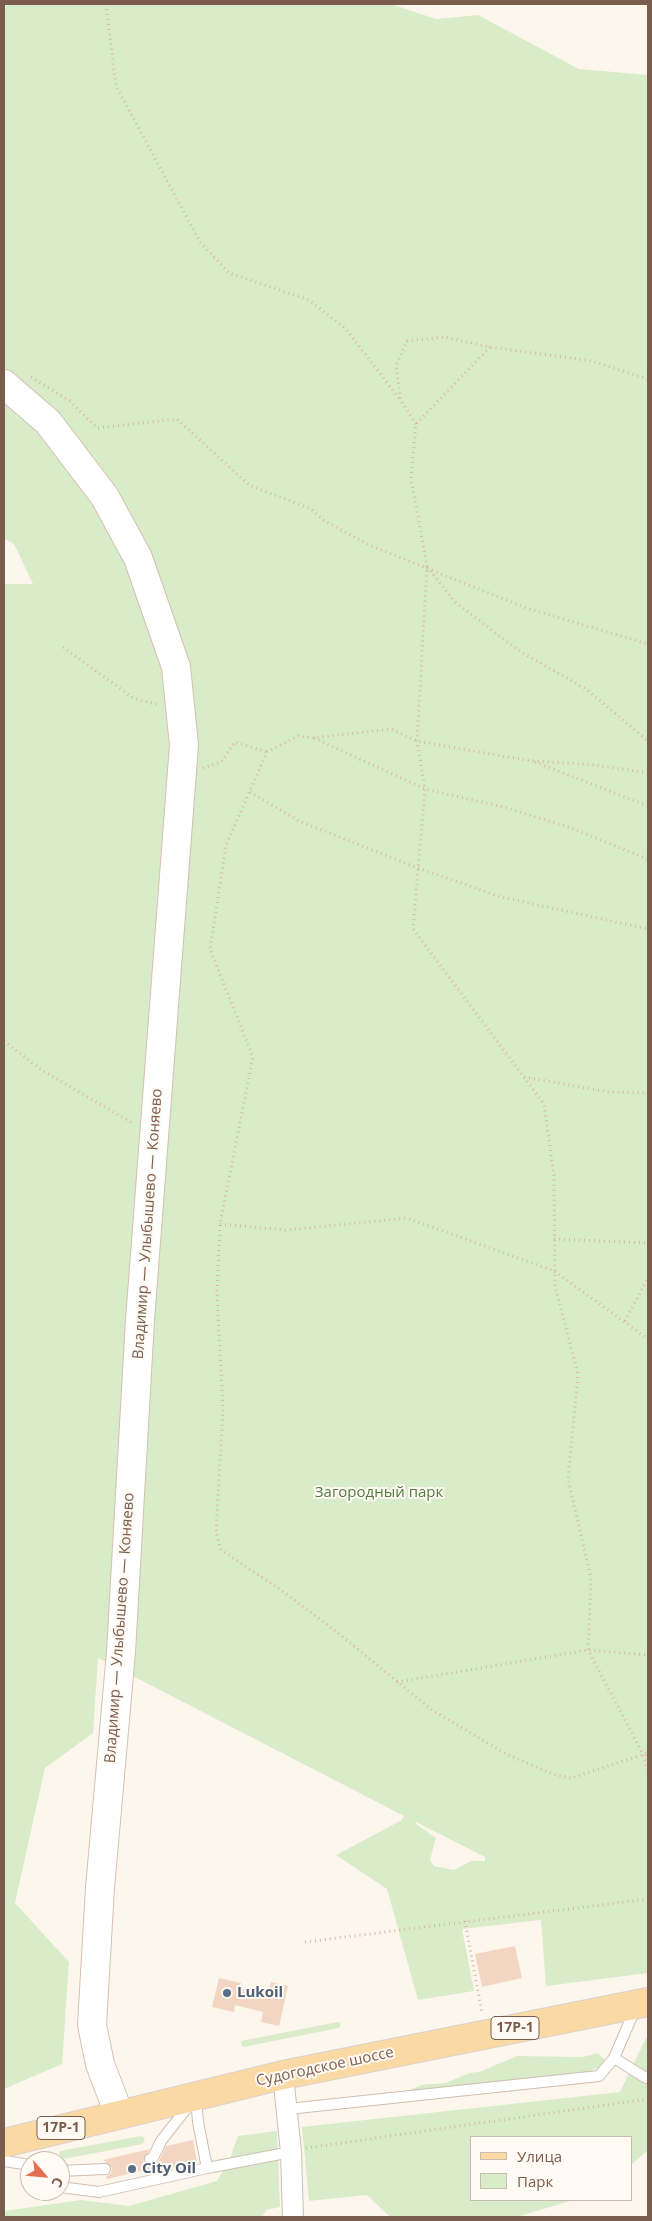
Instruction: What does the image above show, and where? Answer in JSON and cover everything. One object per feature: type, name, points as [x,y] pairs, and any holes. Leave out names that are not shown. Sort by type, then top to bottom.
[{"type":"main road","name":"Владимир — Улыбышево — Коняево","points":[[13,378],[110,506],[138,558],[176,667],[184,745],[140,1320],[121,1652],[98,1916],[92,2025],[100,2064],[119,2114]]},
{"type":"main road","name":"Судогодское шоссе","points":[[5,2155],[119,2114],[283,2075],[642,2003]]},
{"type":"street","points":[[283,2075],[288,2109],[293,2217]]},
{"type":"lane","points":[[288,2109],[599,2076],[614,2058],[642,2003]]},
{"type":"lane","points":[[614,2058],[646,2078]]},
{"type":"lane","points":[[150,2159],[153,2158],[160,2141],[196,2097]]},
{"type":"lane","points":[[196,2097],[198,2122],[207,2168]]},
{"type":"lane","points":[[70,2188],[99,2192],[291,2152]]},
{"type":"lane","points":[[5,2155],[20,2161]]},
{"type":"lane","points":[[5,2155],[20,2166]]},
{"type":"lane","points":[[70,2170],[105,2168]]},
{"type":"path","points":[[106,4],[116,86],[200,242],[229,273],[309,300],[346,329],[401,401],[416,424],[411,478],[426,567],[417,741],[425,789],[412,929],[544,1104],[554,1175],[554,1286],[578,1374],[568,1478],[591,1578],[588,1650],[643,1754],[648,1771]]},
{"type":"path","points":[[401,401],[396,366],[407,341],[444,337],[490,347],[592,361],[648,379]]},
{"type":"path","points":[[416,424],[490,347]]},
{"type":"path","points":[[13,378],[70,401],[97,428],[177,419],[249,485],[311,509],[323,520],[369,545],[526,608],[648,644]]},
{"type":"path","points":[[426,567],[456,602],[521,652],[586,689],[646,737],[648,741]]},
{"type":"path","points":[[63,647],[133,698],[181,711]]},
{"type":"path","points":[[648,773],[596,765],[531,761],[417,741],[391,729],[313,738],[298,736],[267,752],[226,845],[210,950],[253,1057],[220,1224],[217,1294],[222,1409],[216,1532],[221,1550],[330,1627],[432,1710],[506,1754],[552,1774],[571,1778],[648,1753]]},
{"type":"path","points":[[313,738],[425,789],[507,808],[571,828],[648,859]]},
{"type":"path","points":[[182,775],[221,762],[235,742],[267,752]]},
{"type":"path","points":[[531,761],[648,806]]},
{"type":"path","points":[[250,792],[299,821],[418,868],[501,897],[648,929]]},
{"type":"path","points":[[4,1041],[43,1071],[127,1118],[154,1139]]},
{"type":"path","points":[[523,1077],[609,1092],[648,1093]]},
{"type":"path","points":[[220,1224],[286,1230],[407,1218],[554,1271],[648,1339]]},
{"type":"path","points":[[554,1240],[648,1243]]},
{"type":"path","points":[[625,1321],[648,1278]]},
{"type":"path","points":[[396,1682],[588,1650],[648,1655]]},
{"type":"path","points":[[305,1942],[648,1899]]},
{"type":"path","points":[[465,1921],[486,2033]]},
{"type":"path","points":[[291,2152],[313,2146],[648,2099]]},
{"type":"green space","name":"Загородный парк","points":[[4,4],[391,4],[436,19],[478,15],[579,69],[648,75],[648,1973],[546,1986],[541,1920],[462,1929],[474,1991],[418,2000],[387,1889],[336,1855],[402,1820],[404,1816],[98,1658],[93,1733],[45,1768],[15,1903],[69,1962],[62,2064],[4,2089],[4,584],[33,584],[14,544],[4,539]],"holes":[[[416,1822],[485,1857],[485,1861],[471,1861],[454,1870],[434,1866],[430,1860],[436,1838],[416,1824]]]},
{"type":"green space","points":[[338,2022],[341,2024],[339,2028],[243,2047],[241,2044],[241,2041]]},
{"type":"green space","points":[[646,2038],[648,2038],[648,2150],[632,2164],[632,2136],[470,2136],[470,2201],[570,2201],[520,2216],[390,2217],[367,2195],[309,2201],[302,2127],[620,2092]]},
{"type":"green space","points":[[598,2053],[605,2060],[603,2065],[587,2073],[409,2095],[407,2091],[421,2085],[446,2083],[517,2056],[583,2057]]},
{"type":"green space","points":[[277,2131],[280,2207],[266,2210],[262,2217],[4,2217],[4,2211],[81,2200],[129,2206],[217,2181],[230,2158],[238,2136]]},
{"type":"green space","points":[[141,2136],[145,2138],[143,2144],[70,2158],[70,2151],[60,2151]]},
{"type":"building","points":[[515,1946],[522,1978],[482,1987],[475,1954]]},
{"type":"building","points":[[219,1978],[241,1983],[239,1988],[268,1995],[271,1982],[288,1986],[279,2026],[261,2022],[263,2012],[235,2005],[234,2012],[212,2007]]},
{"type":"building","points":[[193,2140],[197,2162],[168,2168],[167,2165],[107,2179],[106,2176],[111,2173],[112,2168],[103,2160],[150,2149],[143,2161],[152,2166],[159,2161],[166,2146]]},
{"type":"place","name":"Lukoil","points":[[227,1993]]},
{"type":"place","name":"City Oil","points":[[132,2169]]}]
